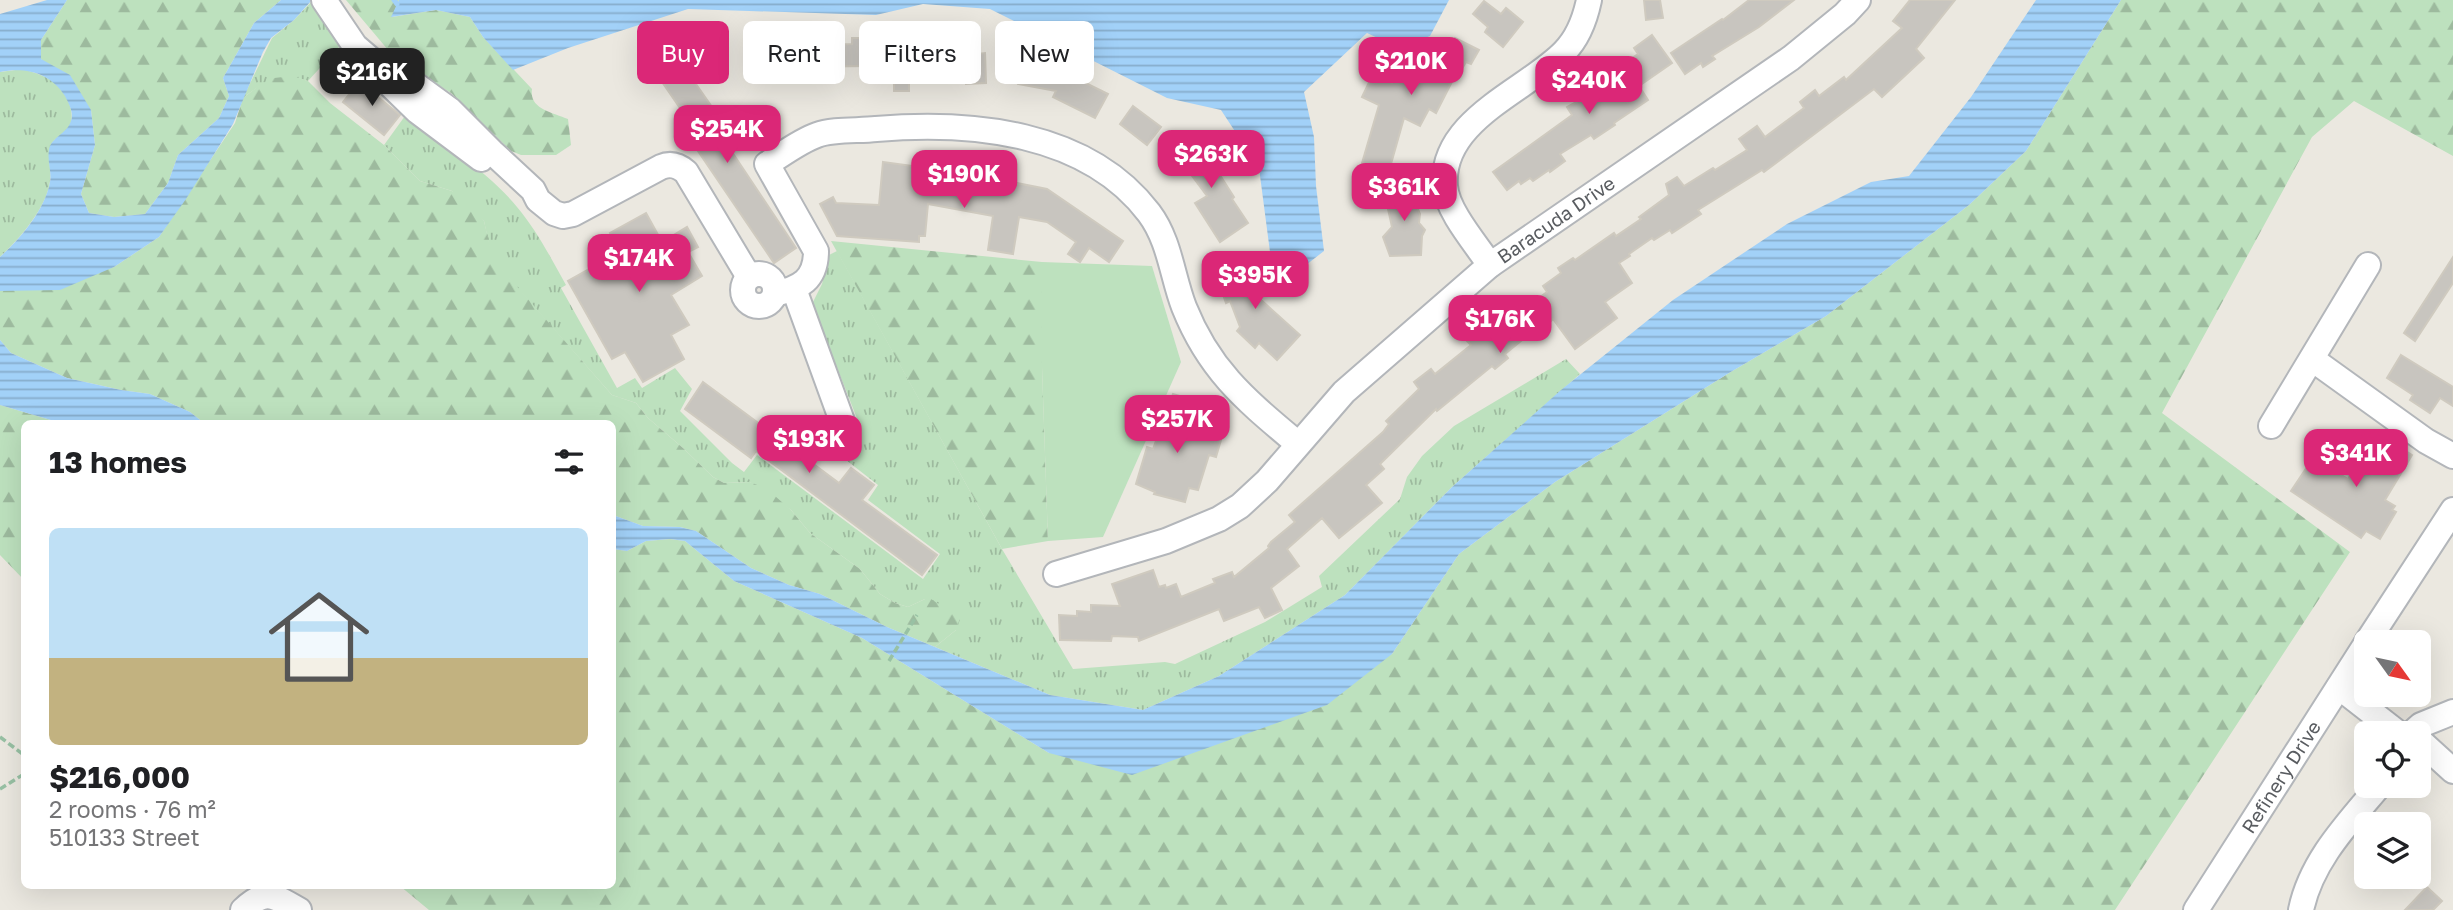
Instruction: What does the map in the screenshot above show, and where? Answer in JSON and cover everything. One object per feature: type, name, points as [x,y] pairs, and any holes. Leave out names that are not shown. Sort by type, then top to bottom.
[{"type":"street","points":[[1490,265],[1453,208],[1445,188],[1447,163],[1460,137],[1486,111],[1563,53],[1575,39],[1584,21],[1589,0]]},
{"type":"street","name":"Baracuda Drive","points":[[1056,574],[1166,541],[1219,519],[1252,496],[1344,392],[1490,265],[1791,58],[1858,0]]},
{"type":"street","points":[[325,2],[355,46],[376,64],[379,74],[435,111],[473,152],[528,200],[538,201],[554,213],[563,216],[573,214],[666,165],[678,166],[686,172],[749,277],[755,274],[768,276],[784,291],[842,421]]},
{"type":"street","points":[[784,291],[802,286],[812,271],[816,251],[757,160],[818,134],[934,126],[988,129],[1043,143],[1086,162],[1115,179],[1135,196],[1151,216],[1164,240],[1184,306],[1210,359],[1248,402],[1298,444]]},
{"type":"street","points":[[2271,426],[2368,265]]},
{"type":"street","points":[[2312,359],[2426,441],[2453,456]]},
{"type":"street","name":"Refinery Drive","points":[[2375,630],[2453,510]]},
{"type":"street","name":"Refinery Drive","points":[[2196,910],[2354,663]]},
{"type":"street","points":[[2339,687],[2383,721]]},
{"type":"street","points":[[2431,721],[2453,712]]},
{"type":"street","points":[[2431,751],[2453,771]]},
{"type":"street","points":[[2301,910],[2314,872],[2369,798]]},
{"type":"street","points":[[243,910],[262,891],[299,910]]},
{"type":"path","points":[[889,661],[917,615]]},
{"type":"path","points":[[0,737],[21,753]]},
{"type":"path","points":[[0,789],[21,776]]},
{"type":"green space","points":[[67,0],[281,0],[254,23],[223,78],[229,96],[219,118],[178,155],[168,183],[145,214],[114,217],[89,213],[81,194],[95,145],[91,110],[41,59],[41,40]]},
{"type":"green space","points":[[313,0],[339,47],[308,81],[299,78],[273,80],[243,98],[272,38]]},
{"type":"green space","points":[[346,0],[399,0],[392,17],[436,10],[470,17],[483,37],[532,89],[534,101],[549,112],[568,119],[571,145],[556,155],[521,155],[511,151],[451,93],[394,57]]},
{"type":"green space","points":[[2121,0],[2453,0],[2453,156],[2354,101],[2312,137],[2162,413],[2350,552],[2115,910],[429,910],[404,889],[616,889],[616,549],[627,551],[646,541],[685,541],[734,581],[862,638],[1049,753],[1392,654],[1459,554],[1555,482],[1826,316],[1969,205],[2026,151]]},
{"type":"green space","points":[[23,69],[45,77],[57,85],[68,100],[72,118],[68,129],[51,145],[50,181],[44,201],[23,232],[0,257],[0,72]]},
{"type":"green space","points":[[293,76],[308,81],[330,103],[384,145],[420,181],[452,191],[469,201],[484,221],[493,259],[612,395],[636,403],[648,418],[713,477],[724,483],[750,482],[767,489],[791,510],[810,533],[860,569],[880,594],[908,607],[931,599],[960,618],[956,630],[935,647],[820,594],[789,585],[751,568],[696,531],[680,527],[643,526],[616,516],[616,420],[200,420],[190,412],[150,394],[67,378],[11,353],[0,340],[0,291],[114,267],[159,237],[235,123],[243,98],[274,78]]},
{"type":"green space","points":[[405,116],[478,169],[524,216],[566,285],[561,288],[617,388],[635,378],[642,388],[675,368],[692,389],[680,411],[732,463],[744,472],[757,455],[923,579],[940,554],[868,500],[878,485],[832,449],[858,421],[812,304],[822,284],[829,255],[837,251],[1002,549],[1073,669],[1165,662],[1175,664],[1265,622],[1322,587],[1319,576],[1400,499],[1407,477],[1422,456],[1454,426],[1566,359],[1580,374],[1452,487],[1345,595],[1219,676],[1143,710],[1050,695],[935,647],[956,630],[925,599],[908,607],[880,594],[860,569],[810,533],[791,510],[750,482],[724,483],[713,477],[648,418],[636,403],[612,395],[492,259],[484,221],[452,191],[420,181],[384,145]]},
{"type":"green space","points":[[831,241],[1042,262],[1042,367],[1048,541],[1002,549]]},
{"type":"green space","points":[[1042,262],[1152,266],[1181,362],[1103,537],[1048,541],[1042,367]]},
{"type":"green space","points":[[0,405],[51,420],[21,420],[21,577],[0,555]]},
{"type":"water","points":[[47,0],[67,0],[41,40],[41,59],[70,75],[91,110],[95,145],[81,194],[89,213],[114,217],[145,214],[168,183],[178,155],[219,118],[229,96],[223,78],[254,23],[281,0],[312,0],[294,20],[271,38],[233,124],[159,237],[114,267],[60,290],[0,291],[0,257],[16,242],[43,203],[50,182],[50,146],[69,125],[72,115],[65,96],[45,77],[19,70],[0,72],[0,14]]},
{"type":"water","points":[[399,0],[1449,0],[1430,36],[1399,48],[1367,33],[1304,92],[1314,137],[1316,186],[1324,251],[1297,272],[1270,252],[1259,168],[1221,110],[1167,98],[1094,61],[1094,21],[1014,21],[990,9],[923,4],[876,15],[688,9],[651,21],[637,21],[637,26],[568,48],[513,70],[483,37],[470,17],[436,10],[391,17]]},
{"type":"water","points":[[2036,0],[2121,0],[2026,151],[1969,205],[1826,316],[1555,482],[1459,554],[1392,654],[1327,705],[1132,775],[1049,753],[862,638],[734,581],[685,541],[646,541],[627,551],[616,549],[616,516],[643,526],[680,527],[696,531],[751,568],[789,585],[820,594],[887,627],[1050,695],[1143,710],[1219,676],[1345,595],[1452,487],[1561,390],[1673,300],[1787,224],[1871,182],[1909,176],[1971,97]]},
{"type":"water","points":[[0,340],[11,353],[67,378],[150,394],[190,412],[200,420],[51,420],[0,405]]},
{"type":"building","points":[[1644,0],[1660,0],[1663,18],[1646,20]]},
{"type":"building","points":[[1749,0],[1794,0],[1759,27],[1712,56],[1715,59],[1703,67],[1701,63],[1685,74],[1671,53]]},
{"type":"building","points":[[1910,0],[1955,0],[1916,49],[1924,58],[1882,97],[1874,89],[1764,172],[1762,170],[1698,210],[1701,214],[1672,233],[1670,230],[1654,240],[1652,238],[1629,254],[1630,256],[1619,263],[1632,283],[1605,302],[1617,318],[1575,349],[1553,319],[1550,322],[1546,316],[1518,338],[1521,341],[1505,354],[1508,358],[1495,369],[1492,366],[1437,411],[1436,409],[1380,464],[1384,469],[1366,485],[1382,503],[1339,538],[1322,518],[1287,549],[1299,566],[1271,588],[1282,610],[1265,618],[1259,607],[1224,621],[1219,609],[1139,641],[1138,637],[1112,636],[1111,641],[1060,640],[1059,615],[1077,616],[1077,611],[1091,612],[1091,605],[1120,606],[1112,584],[1153,570],[1159,587],[1165,585],[1166,588],[1176,584],[1181,597],[1215,583],[1213,579],[1232,572],[1234,577],[1295,522],[1289,515],[1383,432],[1389,424],[1386,421],[1419,389],[1414,382],[1431,369],[1435,374],[1471,345],[1467,341],[1487,325],[1490,328],[1496,323],[1498,327],[1547,292],[1543,286],[1561,273],[1558,268],[1641,219],[1639,217],[1669,195],[1666,184],[1677,177],[1684,186],[1713,168],[1715,170],[1747,150],[1739,139],[1757,126],[1765,137],[1804,108],[1800,102],[1815,90],[1819,96],[1844,77],[1846,80],[1902,28],[1893,21]]},
{"type":"building","points":[[1484,1],[1501,14],[1506,8],[1523,22],[1503,47],[1485,32],[1488,27],[1473,14]]},
{"type":"building","points":[[1652,35],[1672,63],[1639,86],[1648,100],[1594,139],[1591,135],[1560,154],[1565,161],[1550,172],[1549,170],[1533,181],[1530,178],[1521,184],[1519,181],[1507,190],[1493,172],[1572,115],[1567,107],[1614,81],[1608,74],[1638,54],[1634,48]]},
{"type":"building","points":[[852,38],[859,38],[859,66],[845,66],[845,44],[852,44]]},
{"type":"building","points":[[1455,38],[1479,50],[1471,64],[1466,62],[1463,67],[1460,66],[1436,113],[1429,109],[1420,126],[1404,118],[1389,171],[1362,163],[1379,105],[1362,97],[1373,74],[1392,83],[1411,49],[1418,53],[1421,49],[1436,57],[1440,50],[1446,54]]},
{"type":"building","points":[[981,53],[985,53],[986,83],[981,83]]},
{"type":"building","points":[[359,82],[400,115],[384,135],[343,102]]},
{"type":"building","points":[[663,84],[696,84],[719,117],[712,122],[796,248],[774,263],[698,151],[706,146]]},
{"type":"building","points":[[894,84],[909,84],[909,91],[894,91]]},
{"type":"building","points":[[1018,84],[1088,84],[1108,94],[1095,118],[1053,97],[1056,91]]},
{"type":"building","points":[[1133,106],[1161,127],[1147,145],[1120,124]]},
{"type":"building","points":[[1193,134],[1220,171],[1218,172],[1234,197],[1232,199],[1248,223],[1220,242],[1195,203],[1207,196],[1172,149]]},
{"type":"building","points":[[883,162],[971,174],[1047,189],[1123,241],[1109,262],[1089,248],[1080,262],[1068,254],[1076,242],[1047,222],[1019,217],[1013,254],[988,250],[993,216],[928,204],[925,236],[919,236],[919,242],[837,236],[820,204],[833,197],[836,203],[879,205]]},
{"type":"building","points":[[1391,184],[1421,192],[1417,207],[1420,214],[1419,223],[1425,230],[1421,255],[1390,256],[1383,237],[1392,227],[1388,209]]},
{"type":"building","points":[[646,213],[662,242],[687,227],[698,247],[688,252],[702,276],[671,295],[689,325],[671,335],[684,359],[643,382],[625,352],[612,359],[568,281],[598,264],[589,249],[611,236],[610,233]]},
{"type":"building","points":[[1244,255],[1260,299],[1300,335],[1277,360],[1259,343],[1255,348],[1237,331],[1240,327],[1230,301],[1226,303],[1221,289],[1228,287],[1222,273],[1225,272],[1223,266],[1229,264],[1228,261]]},
{"type":"building","points":[[2453,257],[2453,283],[2415,341],[2404,333]]},
{"type":"building","points":[[2401,355],[2453,387],[2453,406],[2440,398],[2430,413],[2410,400],[2413,395],[2387,378]]},
{"type":"building","points":[[703,382],[839,483],[851,468],[874,485],[862,500],[937,555],[922,575],[756,451],[751,458],[685,409]]},
{"type":"building","points":[[1173,394],[1189,399],[1186,408],[1191,409],[1187,431],[1221,440],[1216,457],[1209,455],[1198,490],[1189,488],[1185,502],[1154,494],[1155,492],[1136,484],[1147,447],[1153,449]]},
{"type":"building","points":[[2365,437],[2392,452],[2396,445],[2412,455],[2385,500],[2395,506],[2392,510],[2396,512],[2380,539],[2366,531],[2361,538],[2291,491],[2313,458],[2348,479],[2363,455],[2357,451]]},
{"type":"building","points":[[2425,889],[2429,889],[2442,901],[2433,910],[2405,910]]},
{"type":"waterway","points":[[394,0],[397,4]]}]
